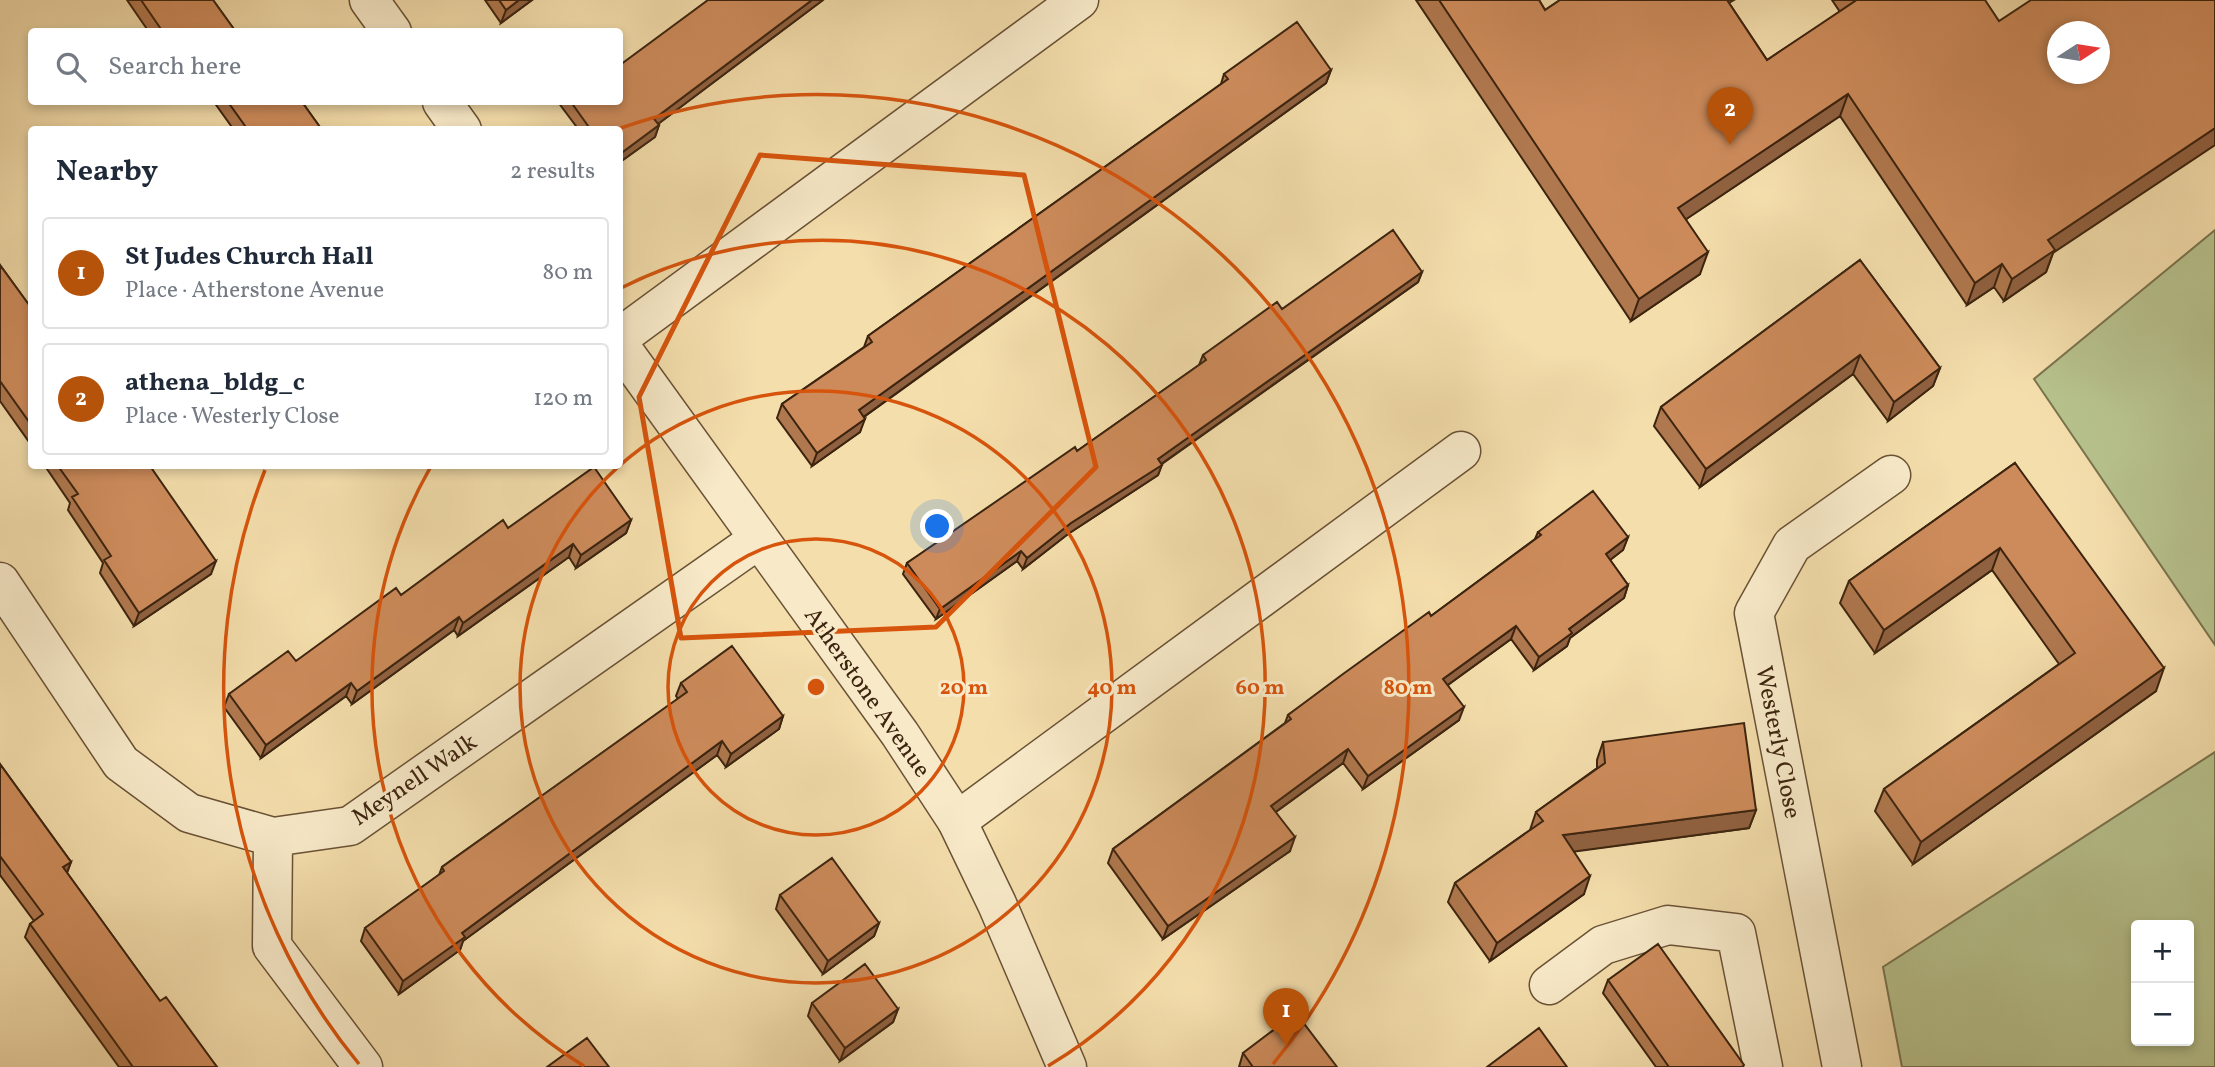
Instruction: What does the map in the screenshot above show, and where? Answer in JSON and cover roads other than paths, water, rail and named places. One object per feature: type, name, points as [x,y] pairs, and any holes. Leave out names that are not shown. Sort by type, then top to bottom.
[{"type":"street","points":[[369,0],[389,28]]},
{"type":"street","points":[[623,335],[1079,0]]},
{"type":"street","points":[[444,105],[459,126]]},
{"type":"street","name":"Atherstone Avenue","points":[[623,350],[900,734],[957,821],[997,904],[1066,1067]]},
{"type":"street","points":[[957,821],[1461,451]]},
{"type":"street","name":"Westerly Close","points":[[1842,1067],[1754,613],[1792,545],[1891,475]]},
{"type":"street","name":"Meynell Walk","points":[[0,582],[121,764],[189,813],[273,837],[349,826],[758,539]]},
{"type":"street","points":[[273,837],[272,946],[363,1067]]},
{"type":"street","points":[[1549,985],[1603,945],[1668,925],[1736,933],[1763,1067]]},
{"type":"place","name":"athena_bldg_c","points":[[1730,145]]},
{"type":"place","name":"St Judes Church Hall","points":[[1286,1046]]}]
